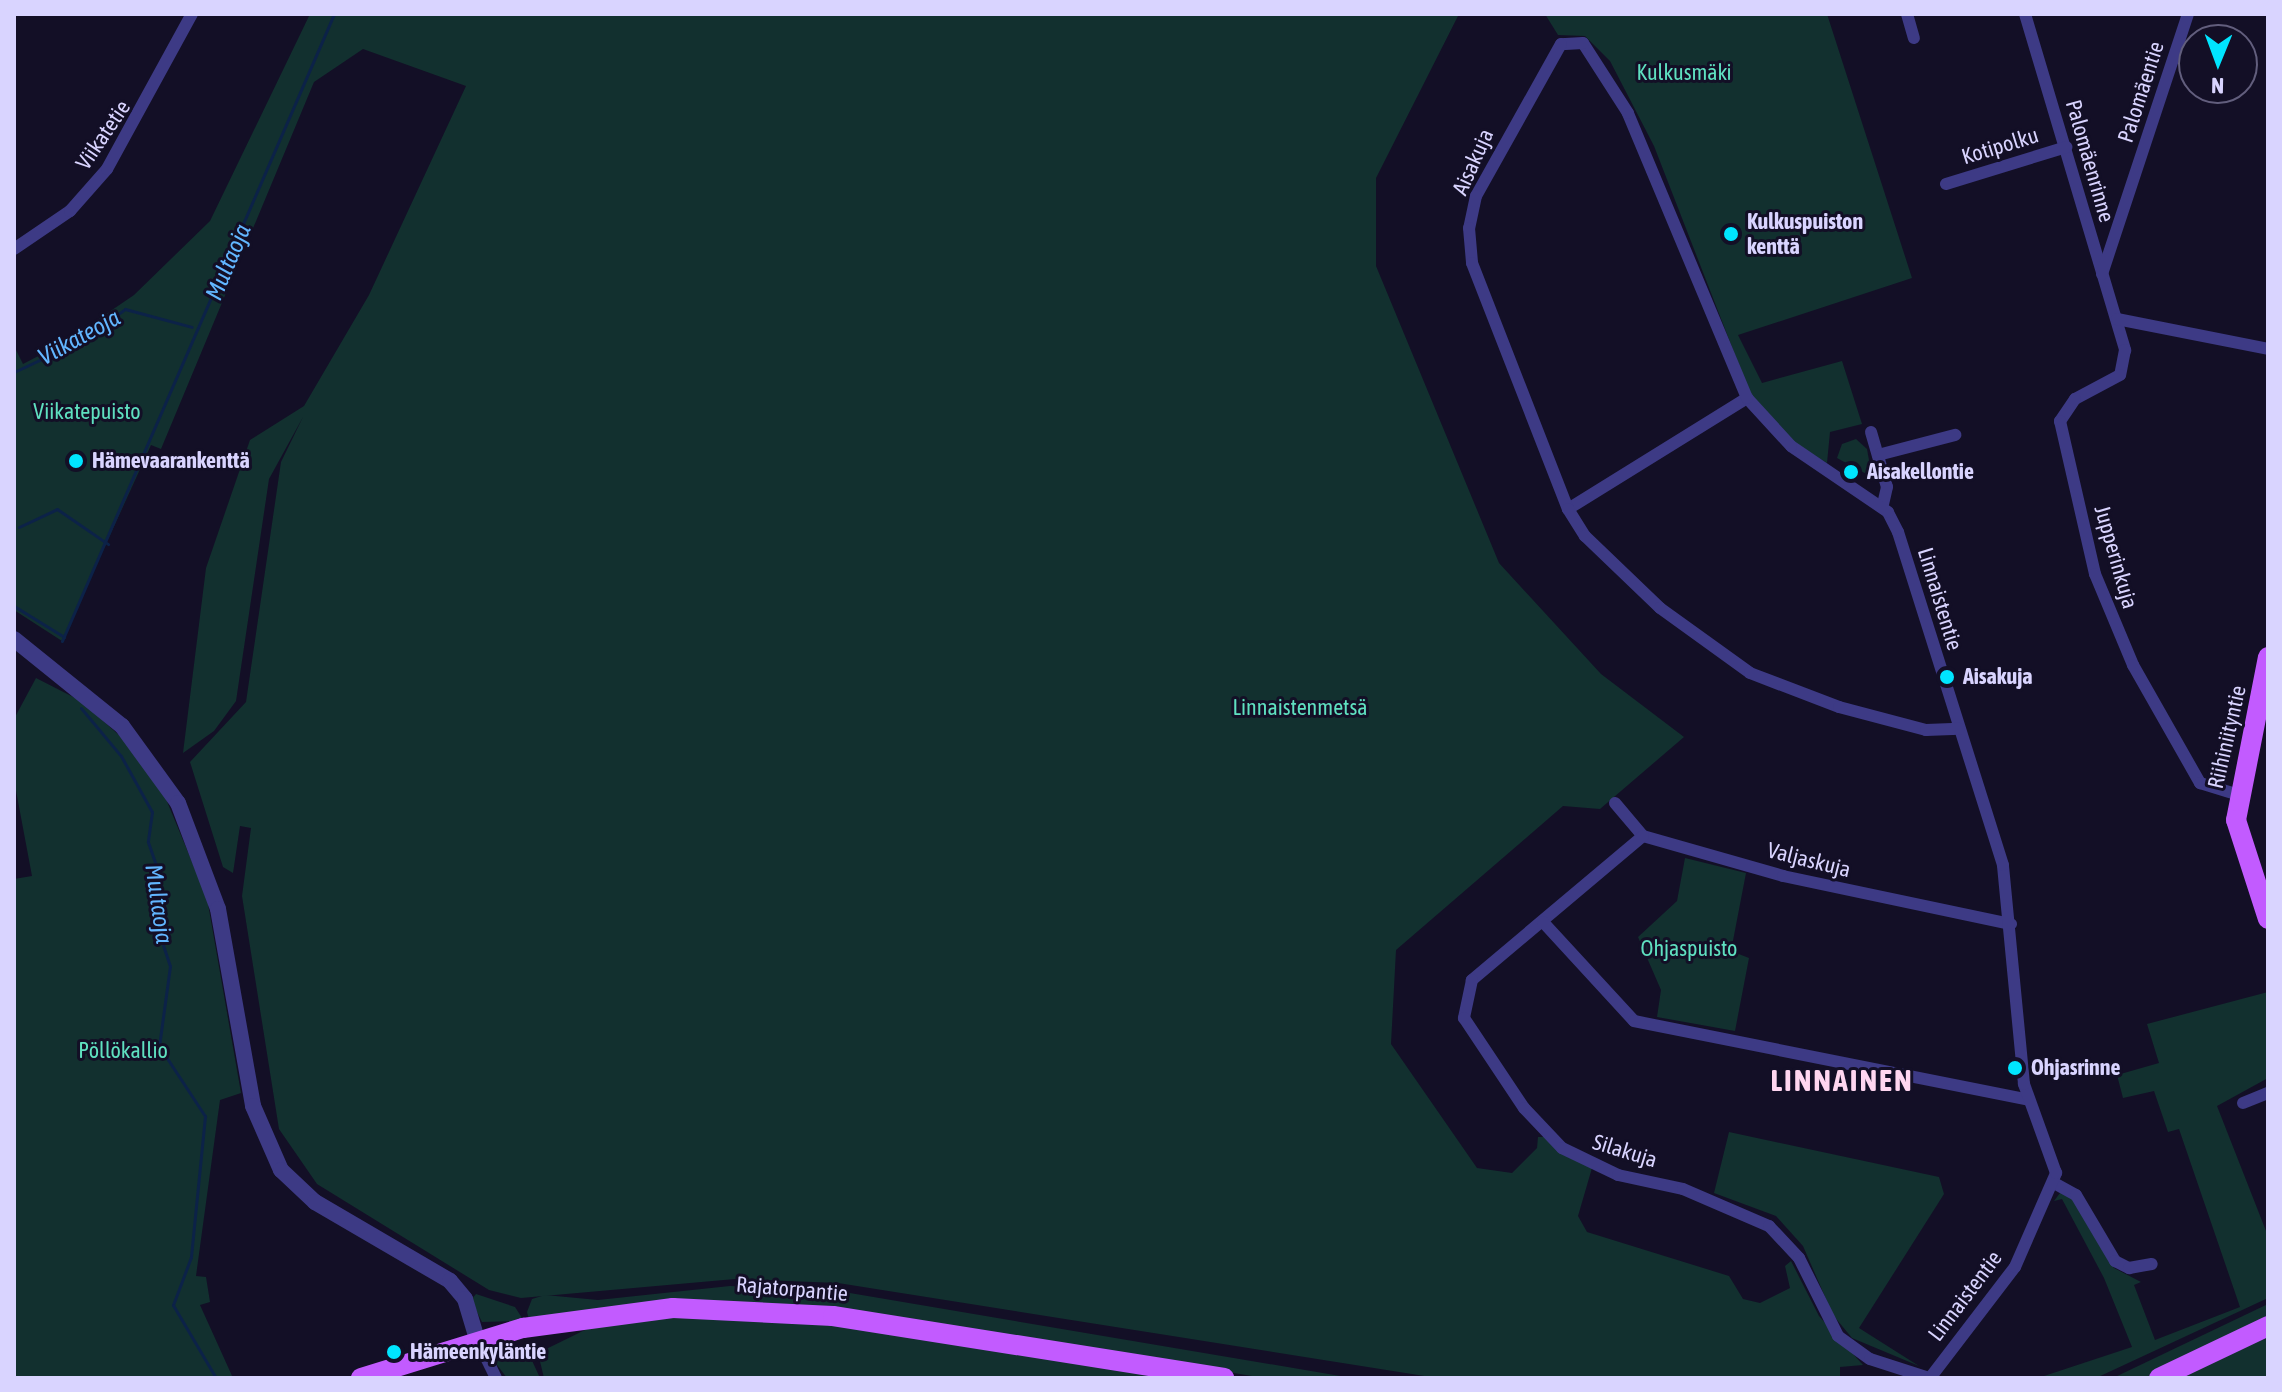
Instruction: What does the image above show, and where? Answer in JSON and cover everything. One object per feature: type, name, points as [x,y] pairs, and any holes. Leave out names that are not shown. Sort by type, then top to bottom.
[{"type":"main road","name":"Riihiniityntie","points":[[2268,657],[2237,794],[2239,846],[2268,919]]},
{"type":"main road","name":"Rajatorpantie","points":[[361,1378],[477,1339],[619,1313],[759,1309],[1224,1378]]},
{"type":"main road","points":[[2159,1378],[2268,1326]]},
{"type":"street","name":"Viikatetie","points":[[14,249],[70,211],[107,169],[192,14]]},
{"type":"street","points":[[1907,14],[1914,38]]},
{"type":"street","name":"Palomäenrinne","points":[[2025,14],[2117,319]]},
{"type":"street","name":"Palomäentie","points":[[2102,274],[2188,14]]},
{"type":"street","name":"Aisakuja","points":[[1747,398],[1651,159],[1596,58],[1583,43],[1561,44],[1506,136],[1476,196],[1469,228],[1472,263],[1568,509],[1595,546],[1660,608],[1750,673],[1853,711],[1926,730],[1959,729]]},
{"type":"street","name":"Kotipolku","points":[[1946,184],[2066,147]]},
{"type":"street","points":[[2117,319],[2268,349]]},
{"type":"street","name":"Jupperinkuja","points":[[2117,319],[2125,350],[2120,375],[2075,399],[2060,421],[2088,546],[2133,665],[2195,774],[2206,787],[2237,794]]},
{"type":"street","points":[[1568,509],[1747,398],[1791,446],[1883,504]]},
{"type":"street","name":"Linnaistentie","points":[[1871,432],[1887,487],[1883,504],[2003,865],[2029,1100],[2053,1151],[2054,1183],[2015,1267],[1930,1378]]},
{"type":"street","points":[[1878,455],[1955,435]]},
{"type":"street","points":[[14,639],[122,726],[178,803],[218,909],[253,1106],[281,1170],[315,1202],[450,1281],[465,1299],[477,1339],[496,1378]]},
{"type":"street","points":[[1615,803],[1643,836]]},
{"type":"street","name":"Valjaskuja","points":[[1643,836],[1783,876],[2011,924]]},
{"type":"street","name":"Silakuja","points":[[1643,836],[1472,980],[1462,1000],[1472,1032],[1539,1127],[1593,1165],[1683,1189],[1769,1226],[1799,1258],[1838,1336],[1878,1363],[1930,1378]]},
{"type":"street","points":[[1543,922],[1634,1021],[2029,1100]]},
{"type":"street","points":[[2243,1103],[2268,1093]]},
{"type":"street","points":[[2054,1183],[2076,1195],[2115,1261],[2129,1268],[2152,1264]]},
{"type":"green space","points":[[310,14],[1459,14],[1376,178],[1376,266],[1499,563],[1601,674],[1684,737],[1600,809],[1563,806],[1396,950],[1391,1044],[1477,1168],[1512,1173],[1537,1148],[1538,1137],[1546,1137],[1592,1168],[1578,1216],[1587,1232],[1729,1276],[1743,1299],[1760,1303],[1790,1288],[1785,1266],[1791,1261],[1819,1316],[1863,1365],[1840,1367],[1840,1378],[1437,1378],[838,1283],[735,1279],[521,1298],[489,1290],[317,1184],[279,1129],[242,896],[251,828],[240,826],[233,873],[223,867],[190,762],[246,702],[281,462],[303,417],[269,479],[236,701],[214,731],[183,753],[206,568],[250,440],[304,406],[369,295],[466,86],[363,49],[314,82],[161,449],[151,445],[62,641],[14,610],[14,346],[23,364],[65,342],[134,295],[210,221]]},
{"type":"green space","name":"Kulkusmäki","points":[[1545,14],[1827,14],[1912,278],[1738,335],[1762,383],[1842,361],[1862,424],[1830,432],[1827,463],[1797,445],[1751,396],[1654,146],[1610,61],[1585,36],[1558,35]]},
{"type":"green space","points":[[1856,439],[1867,449],[1872,477],[1837,458],[1842,444]]},
{"type":"green space","name":"Pöllökallio","points":[[36,678],[81,701],[121,737],[166,799],[207,898],[241,1093],[220,1100],[196,1276],[206,1277],[210,1302],[200,1305],[233,1378],[14,1378],[14,879],[32,876],[14,780],[14,719]]},
{"type":"green space","name":"Ohjaspuisto","points":[[1685,858],[1746,873],[1731,951],[1749,958],[1735,1031],[1657,1017],[1661,990],[1638,937],[1677,901]]},
{"type":"green space","points":[[2268,992],[2268,1078],[2217,1106],[2268,1236],[2268,1298],[2096,1378],[2038,1378],[2132,1347],[2104,1278],[2062,1199],[2054,1201],[2060,1193],[2073,1195],[2114,1268],[2141,1282],[2134,1285],[2155,1340],[2240,1307],[2179,1129],[2168,1132],[2154,1091],[2123,1098],[2117,1075],[2159,1063],[2147,1024]]},
{"type":"green space","points":[[1729,1132],[1939,1177],[1944,1194],[1859,1328],[1919,1366],[1852,1338],[1833,1315],[1803,1246],[1776,1216],[1714,1193]]},
{"type":"green space","points":[[730,1286],[838,1291],[1352,1378],[1264,1378],[865,1312],[529,1320],[527,1312],[532,1299],[545,1295],[598,1300]]},
{"type":"green space","points":[[476,1294],[515,1307],[524,1321],[482,1322],[471,1300]]},
{"type":"green space","points":[[2268,1304],[2268,1320],[2146,1378],[2113,1378]]},
{"type":"green space","points":[[670,1316],[797,1318],[1184,1378],[544,1378],[538,1353],[589,1328]]},
{"type":"green space","points":[[2268,1334],[2268,1378],[2177,1378]]},
{"type":"green space","points":[[529,1354],[540,1378],[507,1378],[494,1361]]},
{"type":"waterway","name":"Multaoja","points":[[62,641],[334,14]]},
{"type":"waterway","name":"Viikateoja","points":[[14,372],[84,339],[125,309],[192,327]]},
{"type":"waterway","points":[[19,527],[57,509],[108,544]]},
{"type":"waterway","points":[[14,606],[64,637]]},
{"type":"waterway","name":"Multaoja","points":[[81,708],[121,756],[152,812],[148,842],[161,879],[157,927],[170,966],[159,1046],[205,1116],[191,1257],[173,1305],[216,1378]]},
{"type":"place","name":"Kulkuspuiston kenttä","points":[[1731,234]]},
{"type":"place","name":"Hämevaarankenttä","points":[[76,461]]},
{"type":"place","name":"Aisakellontie","points":[[1851,472]]},
{"type":"place","name":"Aisakuja","points":[[1947,677]]},
{"type":"place","name":"Ohjasrinne","points":[[2015,1068]]},
{"type":"place","name":"Hämeenkyläntie","points":[[394,1352]]},
{"type":"district","name":"LINNAINEN","points":[[1842,1080]]},
{"type":"park label","name":"Viikatepuisto","points":[[87,412]]},
{"type":"park label","name":"Linnaistenmetsä","points":[[1300,708]]}]
